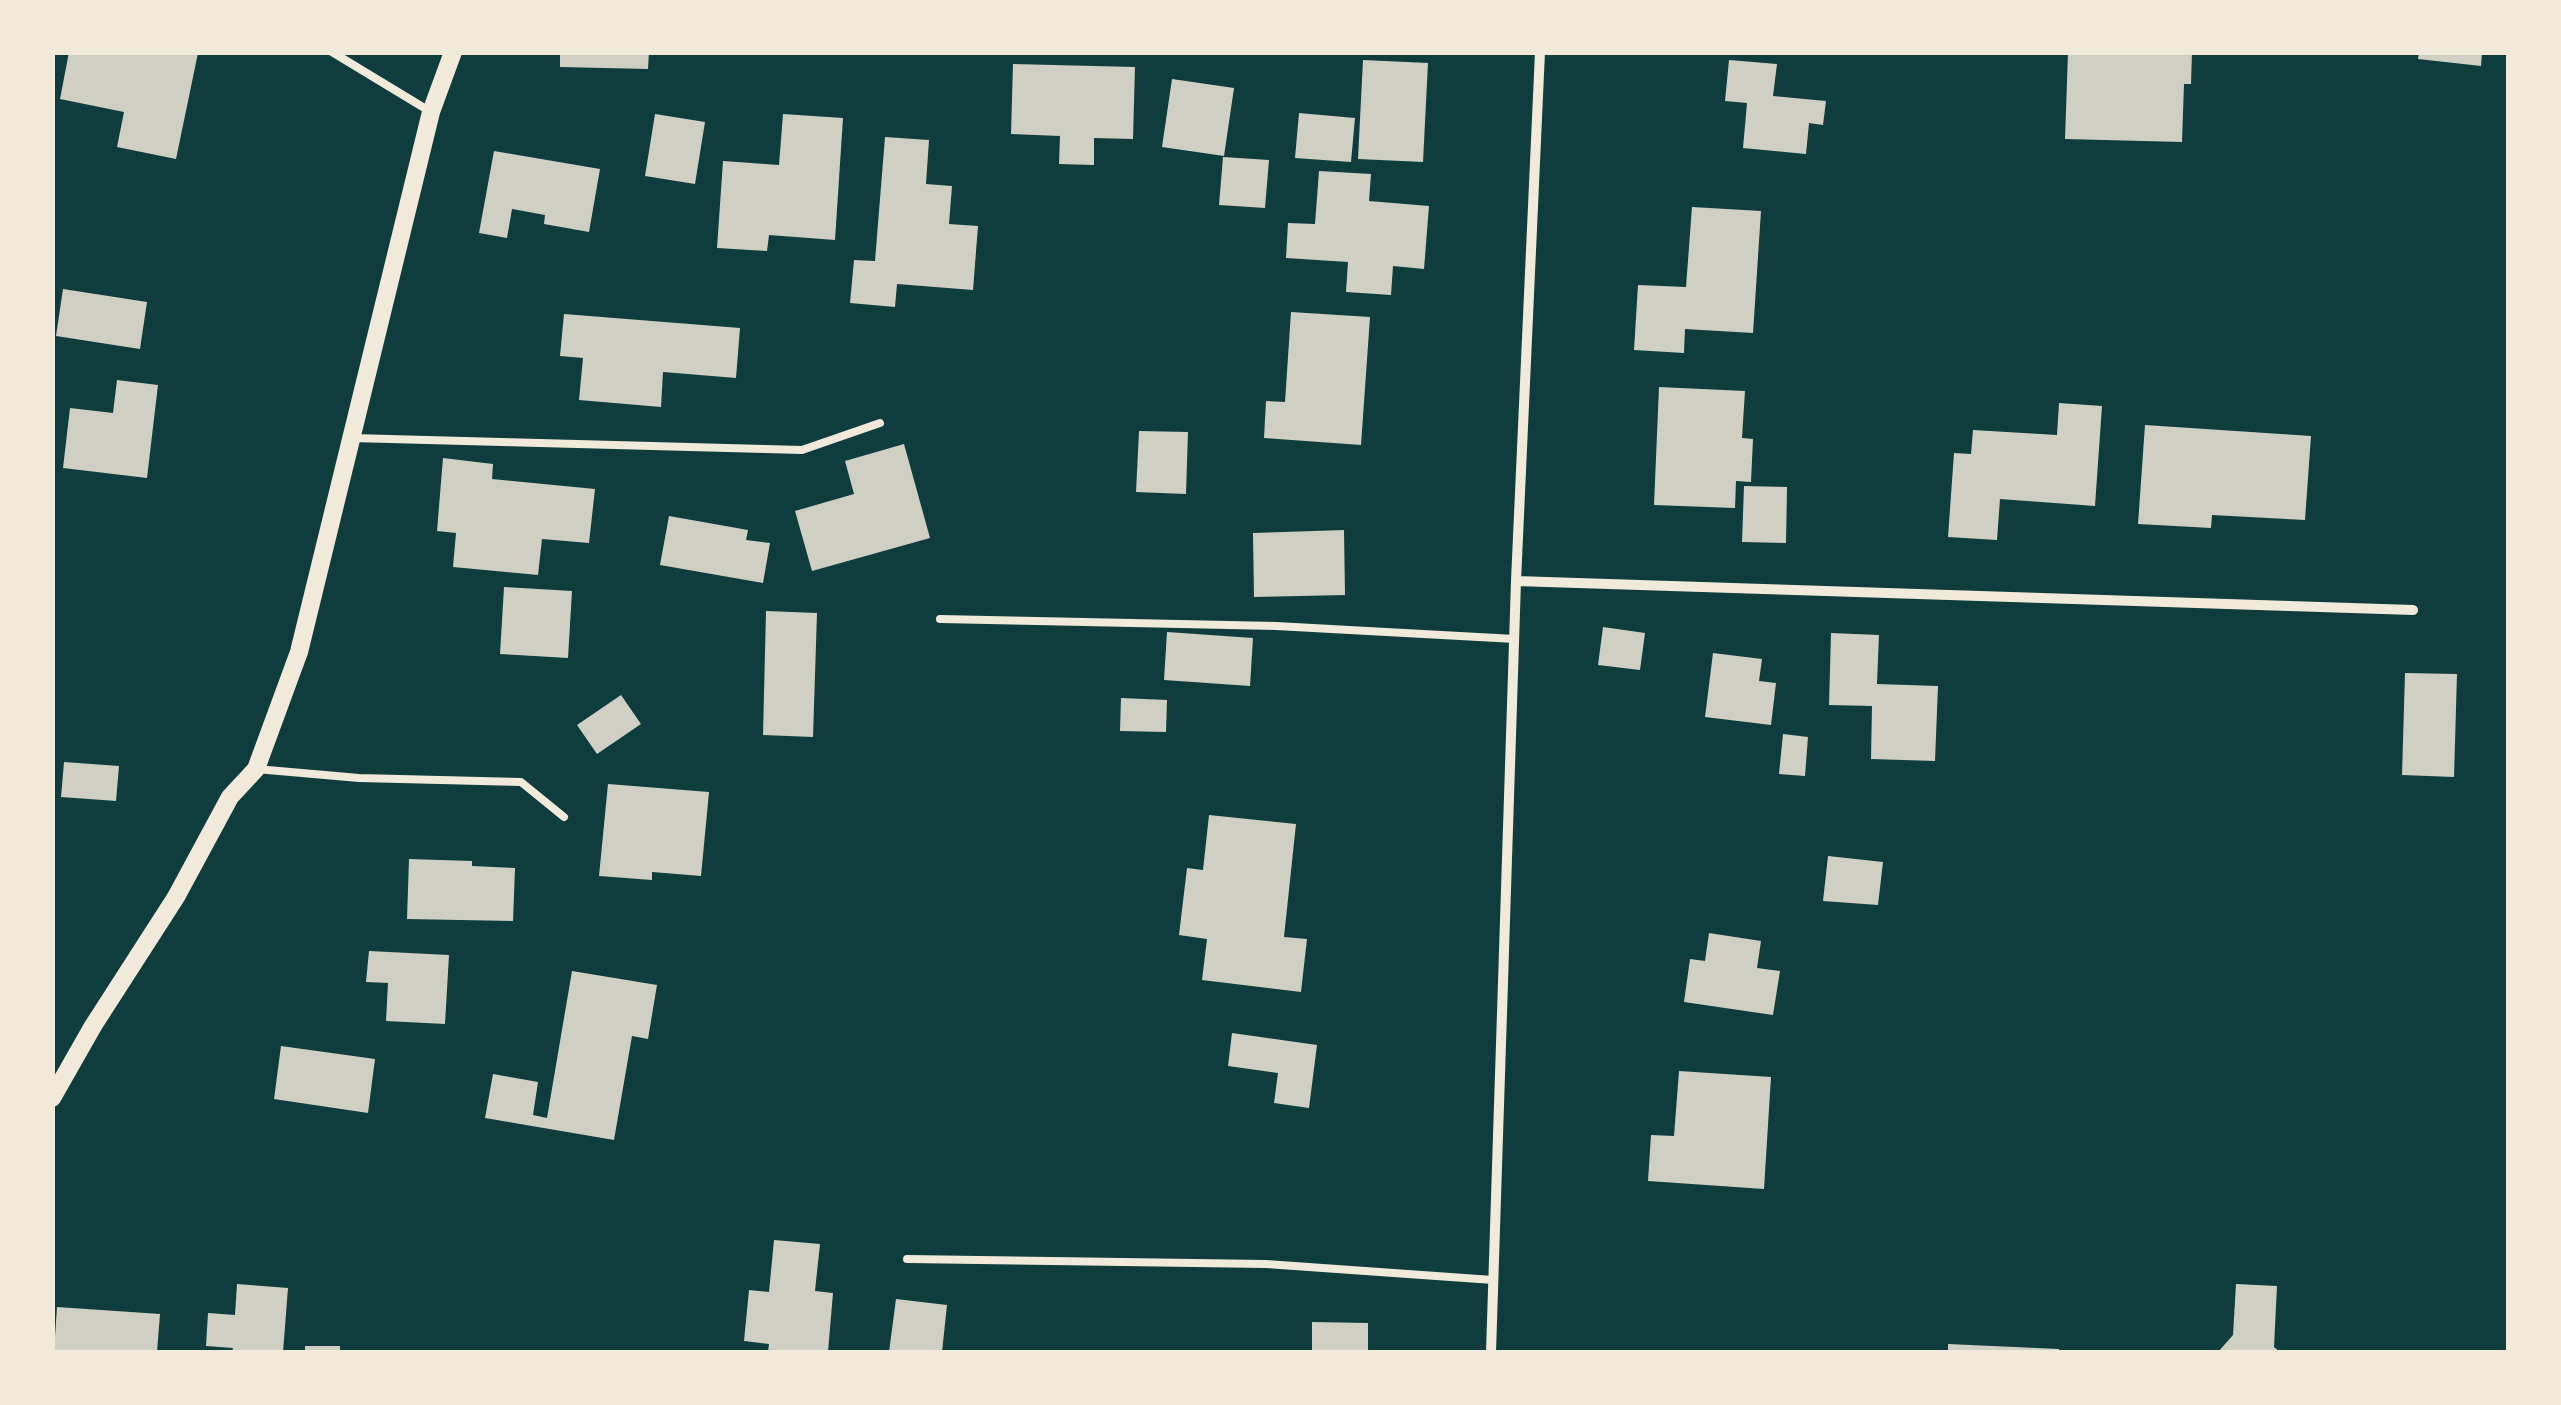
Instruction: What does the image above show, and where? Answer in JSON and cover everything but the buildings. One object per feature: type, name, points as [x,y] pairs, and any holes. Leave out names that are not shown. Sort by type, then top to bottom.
[{"type":"street","points":[[52,1098],[176,896],[230,798],[256,770],[299,652],[432,112],[453,52]]},
{"type":"street","points":[[1491,1352],[1516,581],[1540,52]]},
{"type":"street","points":[[1516,581],[2413,610]]},
{"type":"lane","points":[[332,52],[432,112]]},
{"type":"lane","points":[[352,438],[802,450],[880,423]]},
{"type":"lane","points":[[940,618],[1276,626],[1515,640]]},
{"type":"lane","points":[[256,770],[359,778],[521,782],[564,817]]},
{"type":"lane","points":[[907,1259],[1266,1264],[1493,1280]]}]
